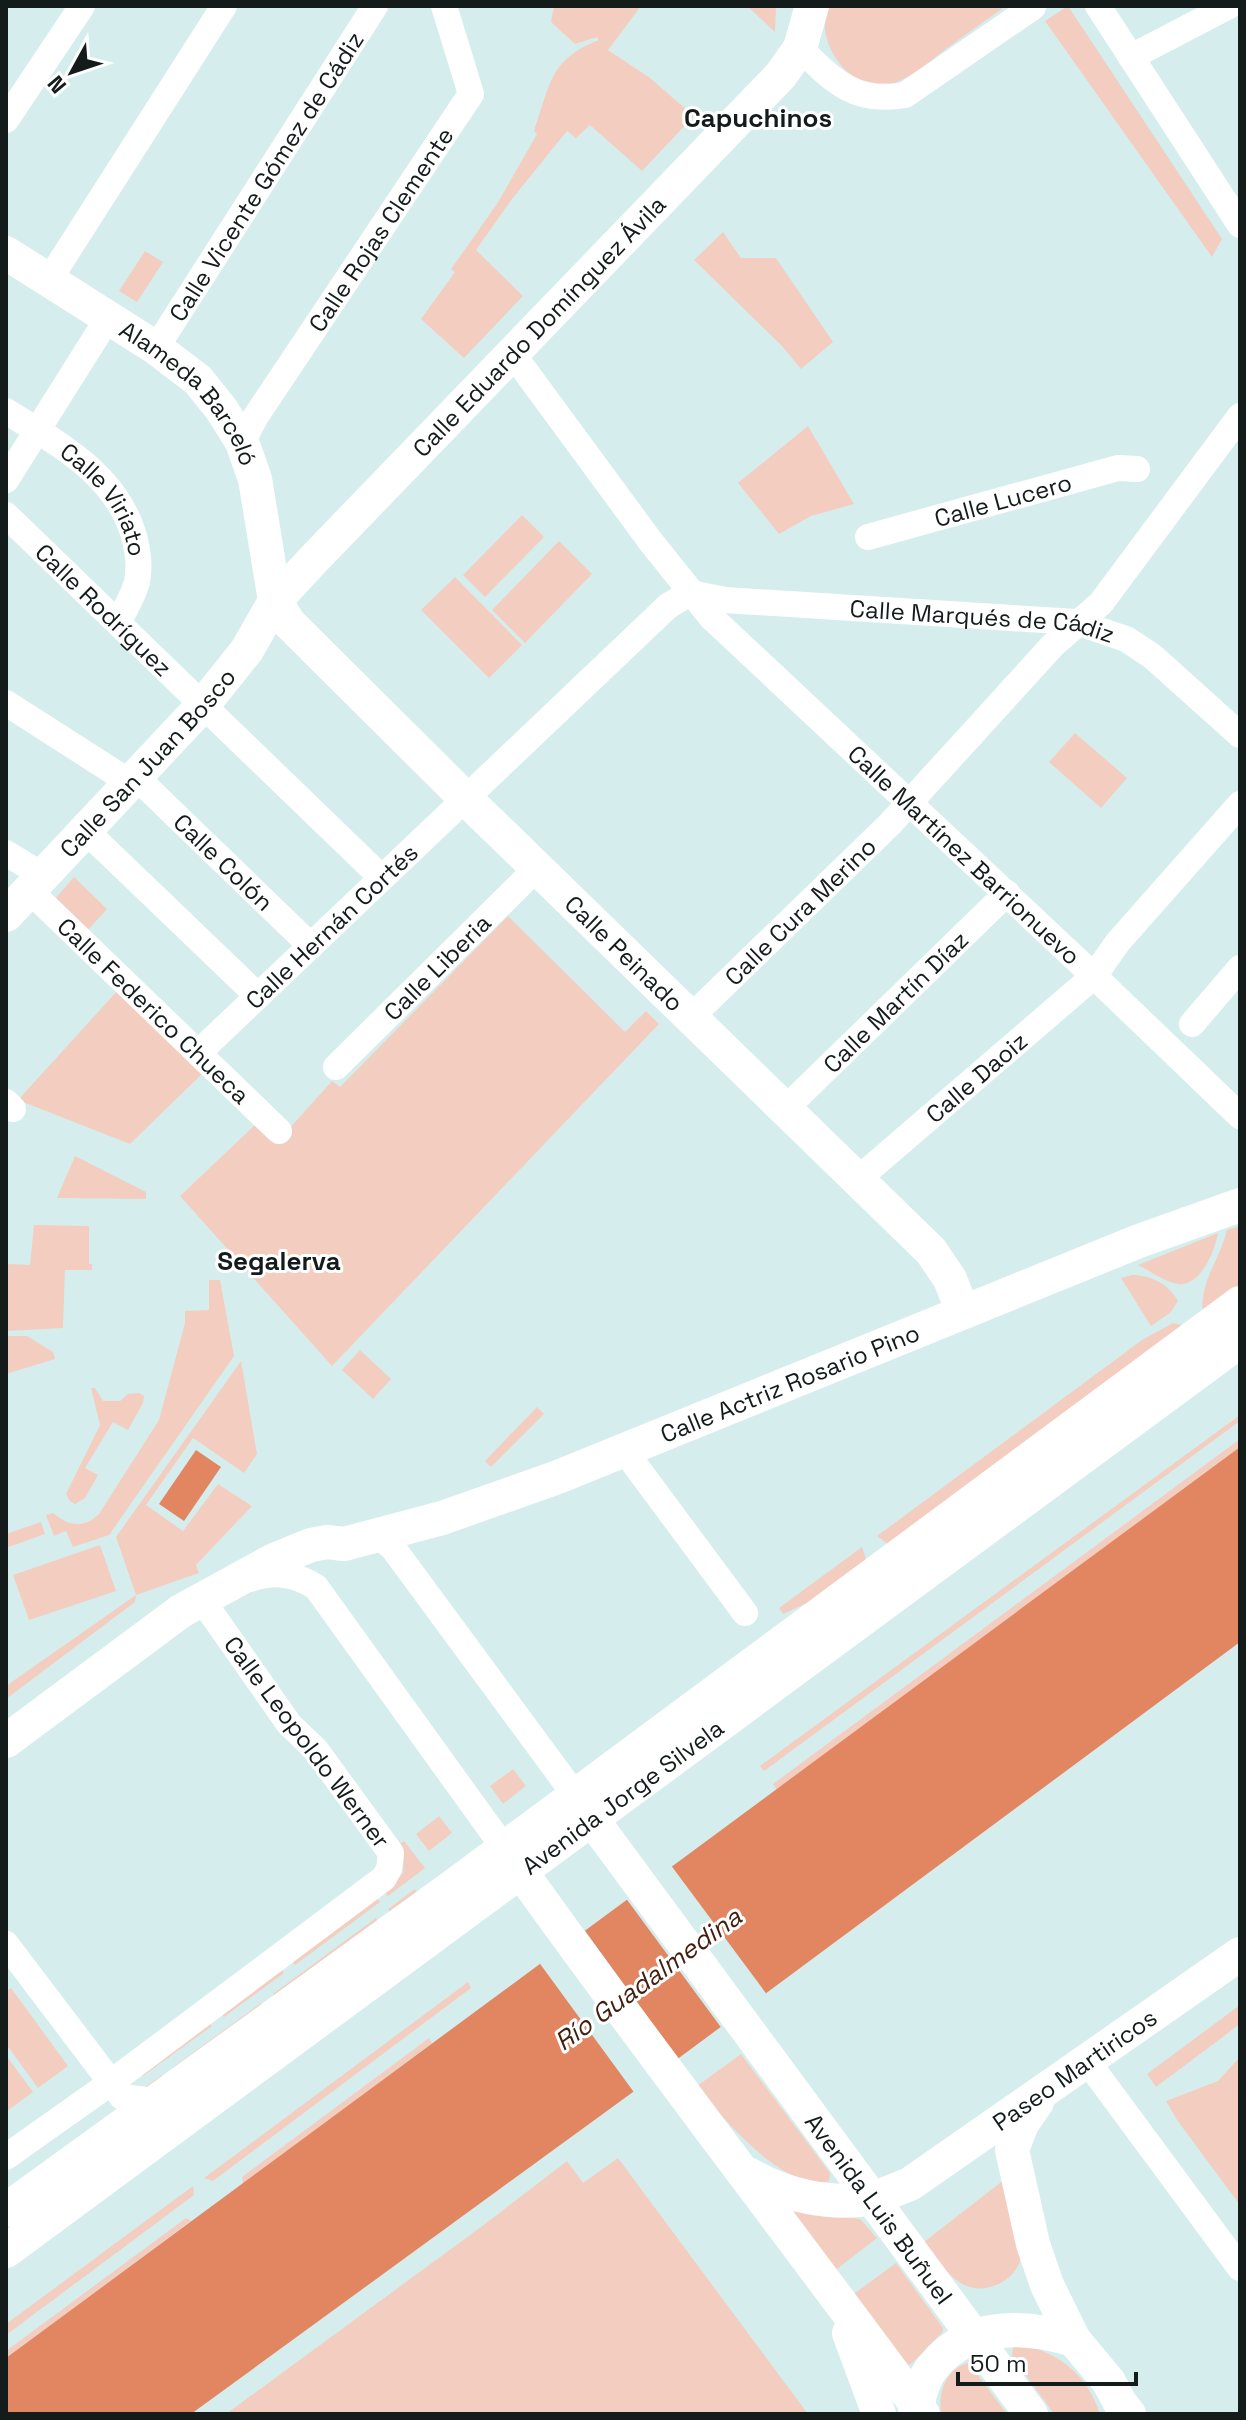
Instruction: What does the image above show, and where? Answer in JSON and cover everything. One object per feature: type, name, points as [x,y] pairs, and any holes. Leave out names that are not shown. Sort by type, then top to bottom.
[{"type":"main road","points":[[800,48],[812,6]]},
{"type":"main road","name":"Calle Eduardo Domínguez Ávila","points":[[275,601],[781,75],[800,48]]},
{"type":"main road","name":"Alameda Barceló","points":[[6,253],[156,348],[198,380],[222,410],[242,442],[255,479],[275,601]]},
{"type":"main road","name":"Calle San Juan Bosco","points":[[6,915],[203,705],[247,650],[275,601]]},
{"type":"main road","name":"Calle Peinado","points":[[275,601],[289,623],[308,643],[931,1251],[950,1279],[963,1312]]},
{"type":"main road","name":"Calle Actriz Rosario Pino","points":[[6,1741],[181,1611],[257,1568],[311,1545],[327,1542],[344,1544],[474,1508],[1237,1202]]},
{"type":"main road","name":"Avenida Jorge Silvela","points":[[584,1808],[1240,1303]]},
{"type":"main road","name":"Avenida Jorge Silvela","points":[[6,2251],[513,1860],[1240,1341]]},
{"type":"main road","name":"Avenida Luis Buñuel","points":[[584,1808],[1031,2414]]},
{"type":"main road","points":[[513,1860],[918,2411]]},
{"type":"main road","name":"Avenida Jorge Silvela","points":[[11,2207],[155,2101],[513,1860]]},
{"type":"main road","name":"Paseo Martiricos","points":[[744,2172],[770,2187],[827,2201],[871,2198],[910,2184],[1240,1954]]},
{"type":"main road","points":[[1044,2091],[1022,2124],[1012,2150],[1033,2244],[1047,2285],[1074,2340],[1109,2382],[1123,2410]]},
{"type":"main road","points":[[834,2295],[879,2414]]},
{"type":"main road","points":[[918,2411],[931,2368],[954,2347],[1010,2328],[1044,2331],[1074,2340]]},
{"type":"street","points":[[6,120],[82,6]]},
{"type":"street","points":[[49,280],[224,6]]},
{"type":"street","name":"Calle Vicente Gómez de Cádiz","points":[[156,348],[375,6]]},
{"type":"street","name":"Calle Rojas Clemente","points":[[242,442],[256,416],[471,94],[444,6]]},
{"type":"street","points":[[1098,6],[1240,225]]},
{"type":"street","points":[[1131,57],[1229,6]]},
{"type":"street","points":[[800,48],[833,80],[854,92],[889,98],[905,95],[1033,7]]},
{"type":"street","points":[[6,480],[108,318]]},
{"type":"street","name":"Calle Martínez Barrionuevo","points":[[512,353],[690,593],[712,618],[1240,1116]]},
{"type":"street","name":"Calle Viriato","points":[[6,411],[76,457],[105,481],[122,507],[138,551],[137,582],[118,622]]},
{"type":"street","name":"Calle Cura Merino","points":[[691,1017],[908,803],[1076,622],[1101,603],[1240,416]]},
{"type":"street","name":"Calle Lucero","points":[[868,537],[1118,468],[1137,469]]},
{"type":"street","name":"Calle Rodríguez","points":[[6,515],[382,878]]},
{"type":"street","name":"Calle Marqués de Cádiz","points":[[690,593],[725,600],[1076,622],[1126,639],[1152,656],[1240,735]]},
{"type":"street","name":"Calle Hernán Cortés","points":[[198,1053],[668,606],[690,593]]},
{"type":"street","name":"Calle Colón","points":[[6,703],[133,780],[311,946]]},
{"type":"street","name":"Calle Daoiz","points":[[858,1179],[1094,976],[1118,942],[1240,804]]},
{"type":"street","points":[[86,831],[258,996]]},
{"type":"street","name":"Calle Federico Chueca","points":[[6,853],[198,1053],[279,1131]]},
{"type":"street","name":"Calle Liberia","points":[[336,1067],[537,868]]},
{"type":"street","name":"Calle Martín Díaz","points":[[785,1109],[1007,893]]},
{"type":"street","points":[[1192,1024],[1240,968]]},
{"type":"street","points":[[624,1450],[745,1613]]},
{"type":"street","points":[[377,1535],[393,1548],[584,1808]]},
{"type":"street","name":"Calle Actriz Rosario Pino","points":[[316,1587],[315,1573],[319,1566],[330,1552],[344,1544]]},
{"type":"street","name":"Calle Actriz Rosario Pino","points":[[217,1592],[273,1574],[298,1577],[316,1587]]},
{"type":"street","points":[[316,1587],[513,1860]]},
{"type":"street","name":"Calle Leopoldo Werner","points":[[109,2084],[375,1885],[389,1869],[391,1853],[316,1750],[289,1724],[217,1592]]},
{"type":"street","points":[[6,1944],[109,2084],[122,2097],[155,2101]]},
{"type":"street","points":[[1087,2061],[1240,2268]]},
{"type":"street","points":[[11,2207],[20,2174],[7,2153],[109,2084]]},
{"type":"shaded area","points":[[554,6],[641,6],[608,50],[650,78],[694,116],[642,171],[590,125],[576,138],[567,131],[476,250],[523,296],[464,358],[421,319],[455,272],[451,269],[497,204],[537,134],[534,131],[548,87],[561,65],[570,56],[599,40],[597,37],[575,44],[551,22]]},
{"type":"shaded area","points":[[747,6],[776,6],[775,32]]},
{"type":"shaded area","points":[[826,6],[1006,6],[915,72],[894,83],[879,85],[850,74],[835,57],[826,36]]},
{"type":"shaded area","points":[[1068,6],[1222,239],[1212,257],[1045,21]]},
{"type":"shaded area","points":[[723,232],[741,258],[776,258],[833,342],[801,369],[782,346],[694,260]]},
{"type":"shaded area","points":[[145,251],[163,262],[137,302],[119,291]]},
{"type":"shaded area","points":[[808,426],[854,504],[811,516],[779,534],[738,483]]},
{"type":"shaded area","points":[[522,515],[544,537],[485,597],[463,575]]},
{"type":"shaded area","points":[[559,541],[592,574],[525,643],[492,610]]},
{"type":"shaded area","points":[[455,577],[522,645],[489,678],[421,610]]},
{"type":"shaded area","points":[[1075,733],[1127,778],[1101,808],[1049,762]]},
{"type":"shaded area","points":[[74,877],[107,909],[86,932],[53,901]]},
{"type":"shaded area","points":[[508,916],[625,1032],[646,1011],[659,1024],[332,1366],[180,1196],[258,1122],[278,1141],[332,1081],[340,1087]]},
{"type":"shaded area","points":[[119,989],[205,1071],[130,1144],[18,1100]]},
{"type":"shaded area","points":[[75,1156],[146,1192],[146,1199],[57,1198]]},
{"type":"shaded area","points":[[34,1225],[89,1226],[89,1264],[92,1264],[92,1270],[65,1270],[63,1328],[6,1331],[6,1264],[30,1265]]},
{"type":"shaded area","points":[[1240,1226],[1240,1286],[1207,1314],[1202,1307],[1209,1276],[1227,1230]]},
{"type":"shaded area","points":[[1218,1233],[1206,1266],[1194,1280],[1178,1284],[1138,1265]]},
{"type":"shaded area","points":[[1132,1275],[1158,1282],[1170,1290],[1178,1301],[1171,1312],[1151,1326],[1121,1278]]},
{"type":"shaded area","points":[[209,1280],[220,1280],[234,1356],[109,1535],[73,1547],[66,1531],[54,1536],[46,1515],[53,1513],[65,1521],[82,1524],[99,1514],[159,1420],[185,1323],[185,1311],[209,1310]]},
{"type":"shaded area","points":[[1173,1323],[1183,1325],[888,1544],[877,1536],[1142,1340]]},
{"type":"shaded area","points":[[6,1336],[27,1336],[53,1352],[55,1359],[6,1374]]},
{"type":"shaded area","points":[[360,1350],[391,1379],[373,1399],[342,1370]]},
{"type":"shaded area","points":[[241,1361],[257,1454],[244,1473],[193,1438],[146,1505],[183,1531],[218,1484],[252,1506],[196,1565],[199,1573],[136,1595],[116,1537]]},
{"type":"shaded area","points":[[91,1388],[95,1388],[103,1401],[120,1401],[128,1394],[144,1396],[128,1430],[113,1422],[85,1468],[98,1475],[85,1498],[75,1504],[66,1494],[100,1425]]},
{"type":"shaded area","points":[[537,1407],[544,1414],[491,1467],[485,1461]]},
{"type":"shaded area","points":[[1240,1415],[1240,1421],[764,1771],[760,1766]]},
{"type":"shaded area","points":[[1240,1439],[1240,1447],[777,1790],[773,1784]]},
{"type":"shaded area","points":[[41,1522],[45,1534],[6,1548],[6,1534]]},
{"type":"shaded area","points":[[100,1545],[116,1591],[29,1620],[13,1575]]},
{"type":"shaded area","points":[[862,1547],[866,1559],[809,1602],[783,1614],[779,1608]]},
{"type":"shaded area","points":[[136,1595],[135,1602],[6,1699],[6,1686]]},
{"type":"shaded area","points":[[513,1769],[526,1786],[503,1804],[490,1786]]},
{"type":"shaded area","points":[[439,1816],[452,1833],[429,1851],[416,1834]]},
{"type":"shaded area","points":[[404,1841],[425,1868],[388,1896],[383,1890],[403,1873],[404,1857],[398,1845]]},
{"type":"shaded area","points":[[415,1889],[420,1896],[160,2088],[136,2094],[162,2075],[165,2079],[175,2072],[171,2069],[261,2003],[263,2007],[276,1998],[273,1994],[376,1918],[379,1922],[391,1913],[388,1909]]},
{"type":"shaded area","points":[[375,1896],[380,1902],[295,1965],[292,1961],[281,1968],[284,1973],[224,2017],[221,2013],[209,2021],[212,2026],[143,2076],[139,2070]]},
{"type":"shaded area","points":[[468,1982],[471,1988],[213,2181],[204,2178]]},
{"type":"shaded area","points":[[11,1988],[68,2066],[38,2088],[6,2044],[6,1991]]},
{"type":"shaded area","points":[[1240,2005],[1240,2024],[1156,2087],[1147,2074]]},
{"type":"shaded area","points":[[429,2038],[432,2043],[243,2184],[242,2177]]},
{"type":"shaded area","points":[[741,2054],[830,2173],[829,2181],[812,2182],[774,2165],[738,2133],[697,2086]]},
{"type":"shaded area","points":[[6,2055],[33,2092],[6,2112]]},
{"type":"shaded area","points":[[1240,2057],[1240,2205],[1166,2101],[1218,2081]]},
{"type":"shaded area","points":[[618,2158],[808,2414],[226,2414],[567,2161],[583,2183]]},
{"type":"shaded area","points":[[1005,2179],[1018,2232],[1020,2262],[1005,2281],[973,2288],[954,2278],[924,2242]]},
{"type":"shaded area","points":[[193,2186],[194,2195],[6,2335],[6,2324]]},
{"type":"shaded area","points":[[797,2210],[860,2219],[877,2238],[833,2272],[793,2212]]},
{"type":"shaded area","points":[[186,2218],[191,2221],[6,2358],[6,2351]]},
{"type":"shaded area","points":[[896,2263],[943,2328],[942,2333],[906,2367],[851,2296]]},
{"type":"shaded area","points":[[1028,2346],[1053,2356],[1073,2370],[1089,2390],[1100,2414],[1054,2414],[1012,2356],[1013,2347]]},
{"type":"shaded area","points":[[967,2363],[1007,2414],[941,2414],[942,2390],[948,2377]]},
{"type":"water","name":"Río Guadalmedina","points":[[1240,1447],[1240,1642],[633,2092],[191,2414],[6,2414],[6,2358]]},
{"type":"water","points":[[196,1450],[221,1467],[184,1521],[159,1504]]},
{"type":"pier","points":[[670,1864],[768,1996],[723,2030],[625,1897]]},
{"type":"pier","points":[[583,1928],[680,2062],[636,2095],[538,1961]]},
{"type":"district","name":"Capuchinos","points":[[758,118]]},
{"type":"district","name":"Segalerva","points":[[279,1261]]}]
